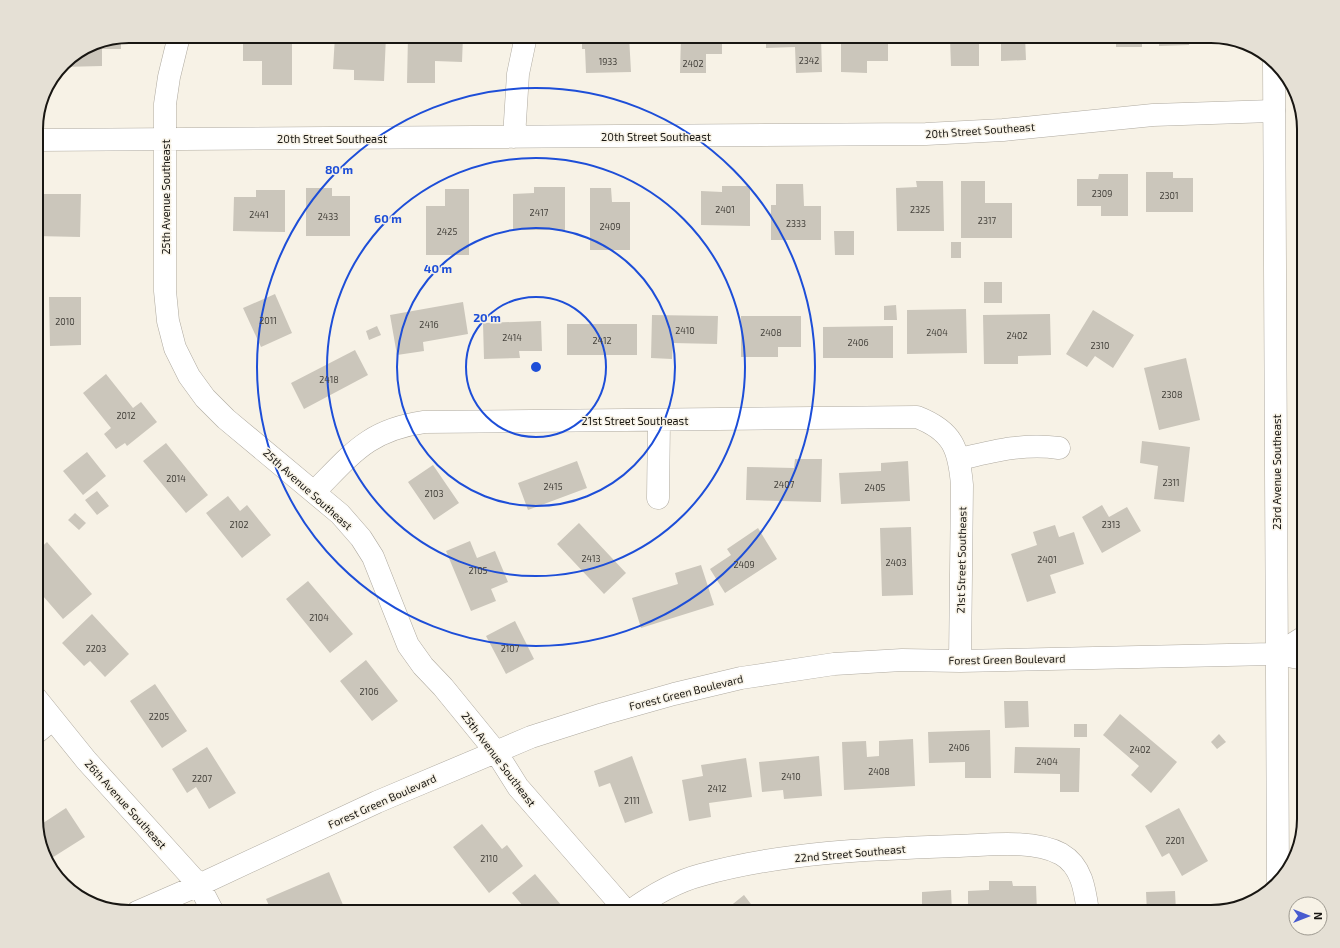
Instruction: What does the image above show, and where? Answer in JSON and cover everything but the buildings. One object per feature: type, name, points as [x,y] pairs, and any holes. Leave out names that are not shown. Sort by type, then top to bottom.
[{"type":"street","name":"25th Avenue Southeast","points":[[177,43],[169,77],[165,104],[165,291],[168,321],[175,348],[189,376],[205,398],[226,419],[340,514],[361,538],[373,557],[408,645],[423,666],[443,687],[496,752],[518,787],[622,905]]},
{"type":"street","points":[[514,137],[518,74],[525,43]]},
{"type":"street","name":"23rd Avenue Southeast","points":[[1274,70],[1278,872]]},
{"type":"street","name":"20th Street Southeast","points":[[43,140],[926,134],[1003,130],[1153,115],[1274,111]]},
{"type":"street","name":"21st Street Southeast","points":[[314,492],[357,449],[371,439],[391,429],[407,425],[453,421],[659,421],[917,417],[931,422],[942,430],[952,442],[960,460],[962,485],[960,661]]},
{"type":"street","points":[[658,498],[659,421]]},
{"type":"street","points":[[960,460],[1001,449],[1024,446],[1059,448]]},
{"type":"street","points":[[1277,654],[1297,641]]},
{"type":"street","points":[[1277,654],[1297,658]]},
{"type":"street","name":"Forest Green Boulevard","points":[[153,905],[377,802],[531,737],[603,714],[674,694],[741,678],[834,664],[902,660],[960,661],[1277,654]]},
{"type":"street","name":"26th Avenue Southeast","points":[[43,707],[86,760],[199,885],[209,905]]},
{"type":"street","points":[[43,727],[53,719]]},
{"type":"street","name":"22nd Street Southeast","points":[[637,905],[651,895],[699,875],[779,859],[845,851],[1021,845],[1040,847],[1061,854],[1076,868],[1085,887],[1087,905]]}]
